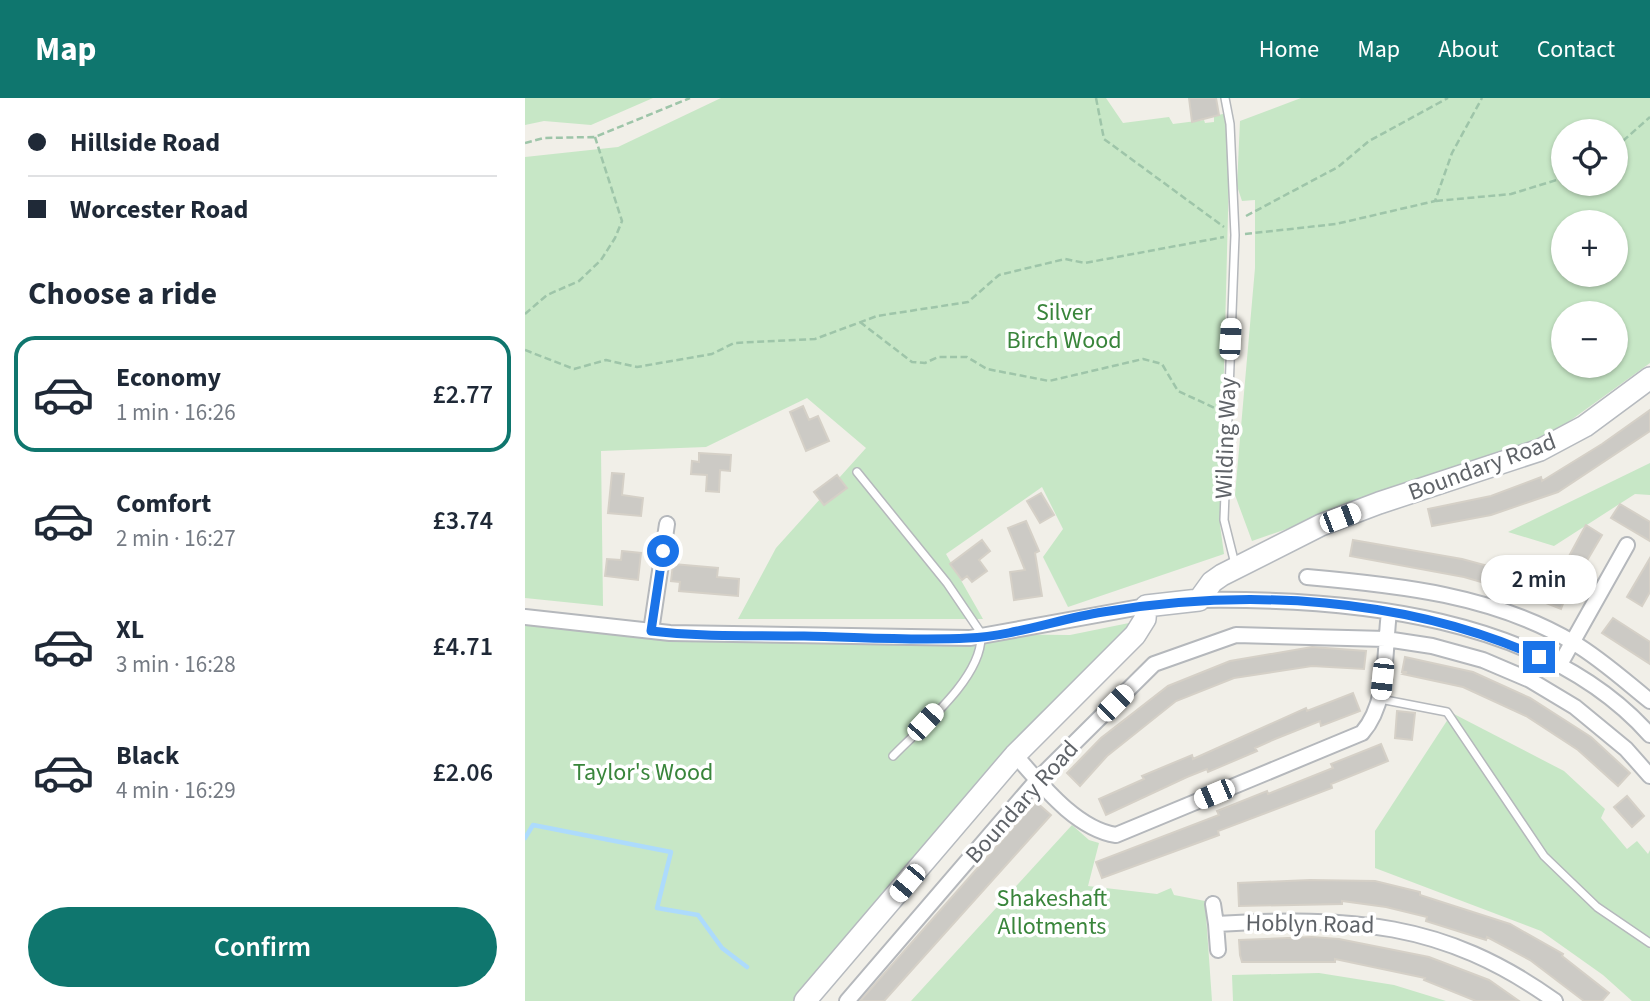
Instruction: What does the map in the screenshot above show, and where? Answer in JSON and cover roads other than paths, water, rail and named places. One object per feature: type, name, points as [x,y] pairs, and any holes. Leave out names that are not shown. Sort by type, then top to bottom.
[{"type":"main road","name":"Boundary Road","points":[[1199,600],[1212,582],[1236,567],[1321,525],[1540,450],[1585,426],[1650,378]]},
{"type":"main road","points":[[1146,606],[1199,600]]},
{"type":"main road","name":"Boundary Road","points":[[805,1001],[1015,755],[1135,635],[1145,619],[1146,606]]},
{"type":"street","points":[[651,631],[667,524]]},
{"type":"street","points":[[1559,666],[1627,545]]},
{"type":"street","points":[[1307,577],[1367,582],[1446,596],[1508,612],[1574,643],[1650,701]]},
{"type":"street","points":[[1199,600],[1270,600],[1389,612],[1450,623],[1500,639],[1559,666],[1605,696],[1650,735]]},
{"type":"street","points":[[525,617],[651,631],[838,637],[983,637],[1146,606]]},
{"type":"street","points":[[1015,755],[1037,780],[1085,823],[1100,833],[1116,835],[1362,733],[1374,718],[1380,699],[1389,612]]},
{"type":"street","name":"Boundary Road","points":[[847,1001],[1037,780],[1154,664],[1236,635],[1386,639],[1433,646],[1483,660],[1541,686],[1601,728],[1650,776]]},
{"type":"street","name":"Hoblyn Road","points":[[1213,904],[1217,950]]},
{"type":"street","name":"Hoblyn Road","points":[[1216,924],[1304,919],[1390,927],[1463,949],[1498,965],[1555,1001]]},
{"type":"lane","name":"Wilding Way","points":[[1225,98],[1230,124],[1235,235],[1224,520],[1236,567]]},
{"type":"lane","points":[[857,472],[947,583],[983,637],[979,656],[968,676],[893,756]]},
{"type":"lane","points":[[1380,699],[1447,712],[1544,856],[1597,907],[1650,943]]},
{"type":"waterway","points":[[525,838],[533,825],[671,852],[657,908],[698,915],[722,948],[747,967]]},
{"type":"park label","name":"Silver Birch Wood","points":[[1064,326]]},
{"type":"park label","name":"Taylor's Wood","points":[[643,772]]},
{"type":"park label","name":"Shakeshaft Allotments","points":[[1052,912]]}]
